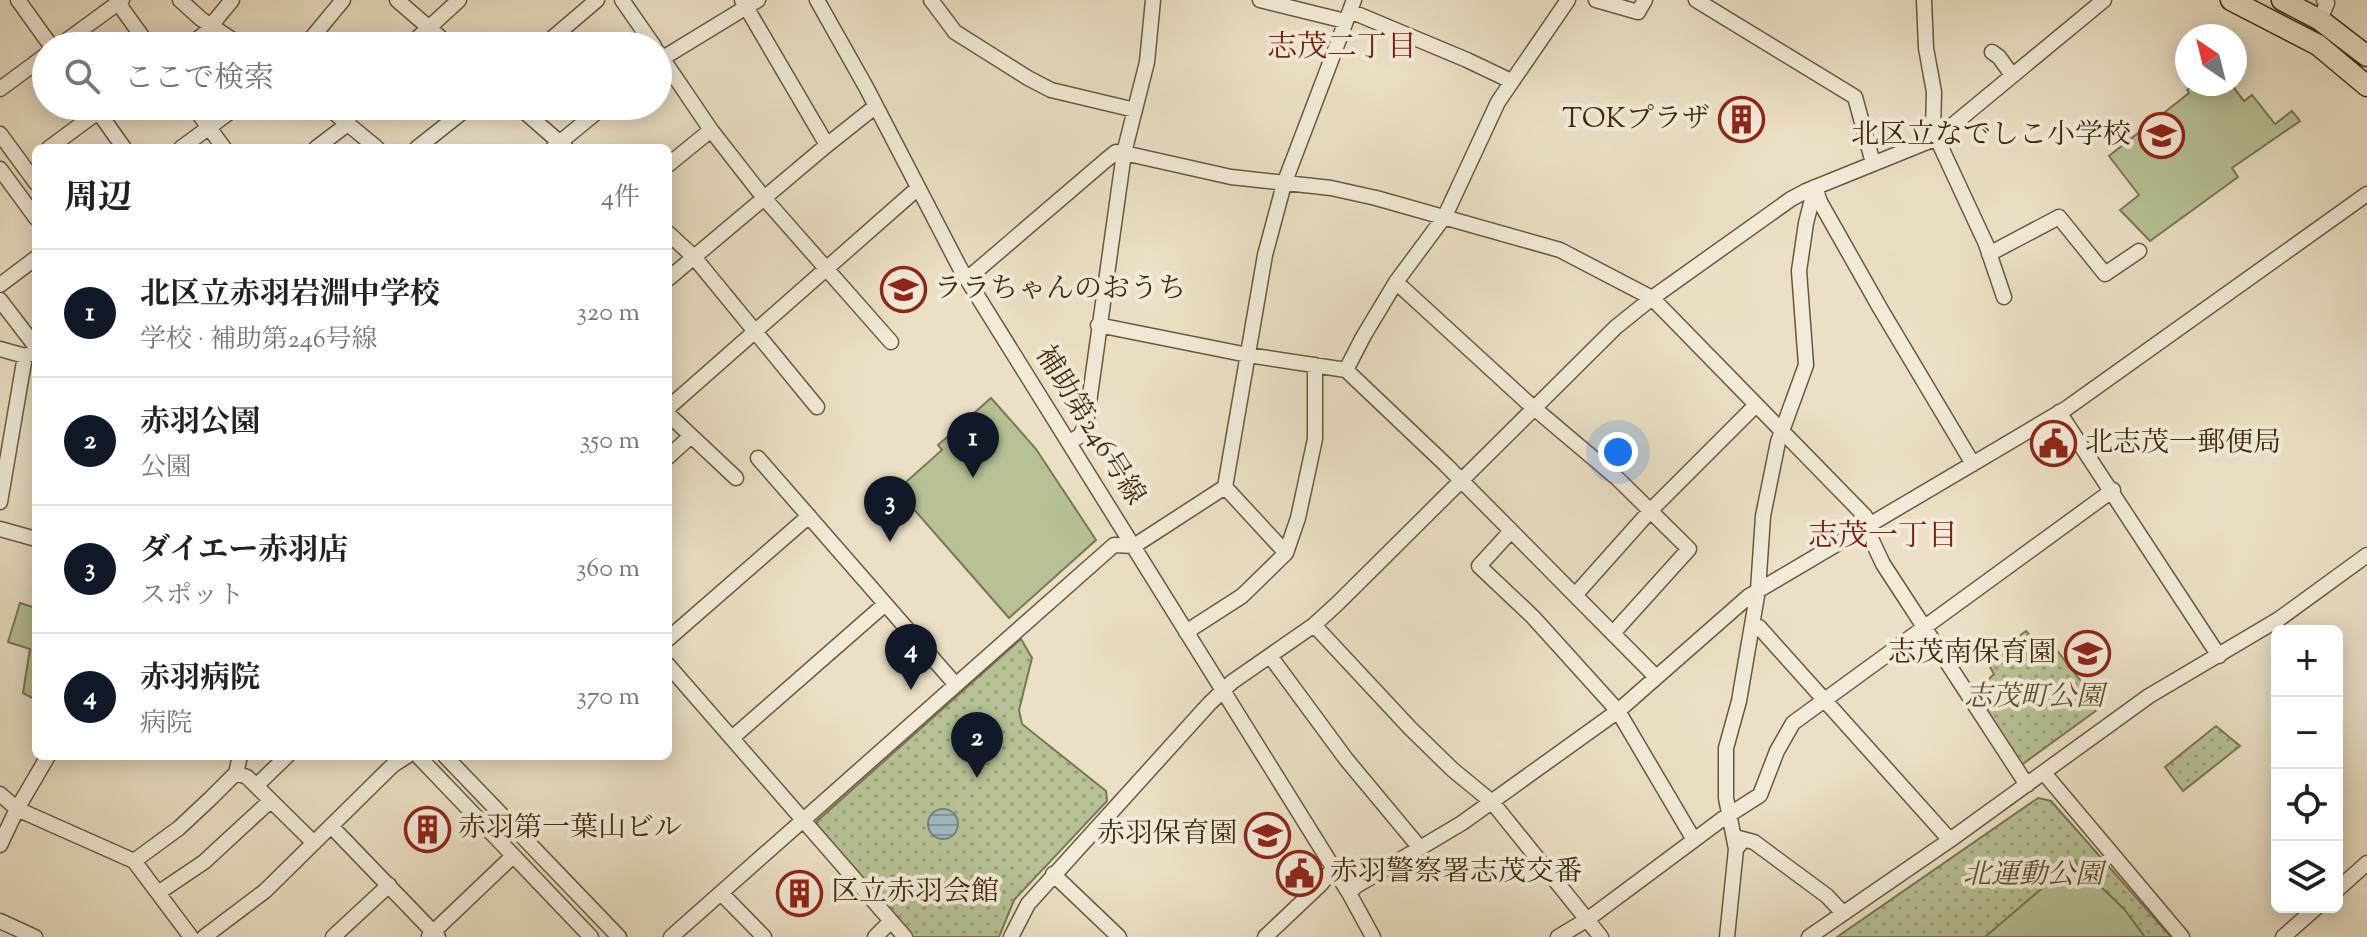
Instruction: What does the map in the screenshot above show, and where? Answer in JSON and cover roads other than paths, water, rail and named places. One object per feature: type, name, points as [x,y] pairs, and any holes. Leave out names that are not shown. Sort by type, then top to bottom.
[{"type":"highway","points":[[2231,0],[2318,45],[2367,86]]},
{"type":"highway","points":[[2282,0],[2322,10],[2367,56]]},
{"type":"street","points":[[18,0],[41,32]]},
{"type":"street","points":[[180,0],[222,32]]},
{"type":"street","points":[[204,32],[232,0]]},
{"type":"street","points":[[317,32],[343,0]]},
{"type":"street","points":[[397,0],[435,32]]},
{"type":"street","points":[[422,32],[459,0]]},
{"type":"street","points":[[559,32],[597,0]]},
{"type":"street","points":[[622,0],[643,32]]},
{"type":"street","name":"補助第246号線","points":[[817,0],[967,279],[1349,893],[1373,937]]},
{"type":"street","points":[[931,0],[955,32],[1028,78],[1051,90],[1135,110]]},
{"type":"street","points":[[1069,442],[1080,436],[1086,424],[1124,153],[1147,62],[1153,0]]},
{"type":"street","points":[[1260,0],[1350,11],[1511,81]]},
{"type":"street","points":[[1346,370],[1396,282],[1445,216],[1498,102],[1568,0]]},
{"type":"street","points":[[1596,0],[1638,12],[1645,0]]},
{"type":"street","points":[[1696,0],[1855,97],[1873,163]]},
{"type":"street","points":[[1924,0],[1926,48],[1934,92],[1933,130],[1989,254],[2004,297]]},
{"type":"street","points":[[1011,937],[1028,904],[1053,874],[1195,718],[1232,682],[1314,625],[1463,482],[1591,350],[1652,298],[1758,221],[1815,187],[1937,138],[2104,0]]},
{"type":"street","points":[[78,32],[120,2],[140,32]]},
{"type":"street","points":[[672,46],[749,2],[827,145]]},
{"type":"street","points":[[671,937],[1114,545],[1134,546],[1225,487],[1265,255],[1284,184],[1350,11]]},
{"type":"street","points":[[1992,52],[2012,75]]},
{"type":"street","points":[[0,89],[32,65]]},
{"type":"street","points":[[672,74],[764,198],[891,342]]},
{"type":"street","points":[[672,276],[876,106]]},
{"type":"street","points":[[54,144],[85,120]]},
{"type":"street","points":[[107,120],[122,144]]},
{"type":"street","points":[[204,120],[221,144]]},
{"type":"street","points":[[186,144],[219,120]]},
{"type":"street","points":[[320,144],[346,120],[373,144]]},
{"type":"street","points":[[422,144],[452,120]]},
{"type":"street","points":[[533,120],[558,144]]},
{"type":"street","points":[[562,144],[589,120]]},
{"type":"street","points":[[672,162],[711,130]]},
{"type":"street","points":[[0,134],[30,162]]},
{"type":"street","points":[[967,279],[1116,152],[1231,177],[1331,188],[1445,216],[1560,250],[1652,298],[1865,516],[1869,534],[1883,564],[2027,785]]},
{"type":"street","points":[[0,169],[32,213]]},
{"type":"street","points":[[1727,937],[1738,842],[1729,815],[1725,781],[1726,748],[1739,701],[1758,590],[1763,516],[1782,430],[1806,365],[1799,271],[1815,187]]},
{"type":"street","points":[[1815,187],[1820,202],[1880,308],[1973,464]]},
{"type":"street","points":[[672,407],[918,188]]},
{"type":"street","points":[[1349,893],[1492,802],[1618,711],[1758,590],[2059,412],[2367,194]]},
{"type":"street","points":[[1989,254],[2059,217],[2105,274],[2139,251]]},
{"type":"street","points":[[672,237],[694,257],[817,407]]},
{"type":"street","points":[[0,285],[32,261]]},
{"type":"street","points":[[1396,282],[1596,459],[1689,549],[1614,632]]},
{"type":"street","points":[[0,300],[32,352],[5,438],[0,502]]},
{"type":"street","points":[[1098,325],[1248,355],[1346,370],[1463,482],[1656,677]]},
{"type":"street","points":[[0,349],[32,352]]},
{"type":"street","points":[[1186,632],[1242,596],[1286,553],[1298,518],[1315,439],[1315,365]]},
{"type":"street","points":[[1576,594],[1650,511],[1756,405]]},
{"type":"street","points":[[2059,412],[2219,656]]},
{"type":"street","points":[[672,415],[736,478]]},
{"type":"street","points":[[672,453],[691,436]]},
{"type":"street","points":[[758,458],[956,685]]},
{"type":"street","points":[[1225,487],[1286,553]]},
{"type":"street","points":[[1558,937],[1588,919],[1760,795],[1777,751],[1791,726],[2113,490]]},
{"type":"street","points":[[672,636],[809,516]]},
{"type":"street","points":[[0,529],[32,538]]},
{"type":"street","points":[[1511,531],[1479,566],[1533,617],[1618,711],[1694,840]]},
{"type":"street","points":[[1809,937],[1950,840],[2149,696],[2279,619],[2367,555]]},
{"type":"street","points":[[732,738],[884,605]]},
{"type":"street","points":[[1314,625],[1421,739],[1492,802],[1601,937]]},
{"type":"street","points":[[1752,626],[1759,627],[1950,840]]},
{"type":"street","points":[[1270,656],[1346,759],[1420,848]]},
{"type":"street","points":[[672,670],[905,937]]},
{"type":"street","points":[[0,845],[46,760]]},
{"type":"street","points":[[134,861],[179,828],[236,773],[239,760]]},
{"type":"street","points":[[256,786],[283,760]]},
{"type":"street","points":[[204,937],[265,891],[401,760]]},
{"type":"street","points":[[422,760],[591,937]]},
{"type":"street","points":[[449,760],[619,937]]},
{"type":"street","points":[[236,773],[247,777],[314,843]]},
{"type":"street","points":[[2044,773],[2182,937]]},
{"type":"street","points":[[0,794],[17,809],[134,861],[191,937]]},
{"type":"street","points":[[158,893],[204,862],[269,802]]},
{"type":"street","points":[[331,826],[433,935],[513,856]]},
{"type":"street","points":[[1738,842],[1754,842],[1827,896],[1843,913]]},
{"type":"street","points":[[2343,885],[2367,863]]},
{"type":"street","points":[[1265,937],[1332,870]]},
{"type":"street","points":[[1053,874],[1119,937]]},
{"type":"street","points":[[333,937],[389,885]]},
{"type":"street","points":[[721,893],[764,937]]},
{"type":"street","points":[[2283,937],[2310,913]]},
{"type":"street","points":[[0,921],[35,937]]},
{"type":"street","points":[[875,937],[891,921]]},
{"type":"water","points":[[943,809],[954,813],[958,824],[954,835],[943,839],[932,835],[928,824],[932,813]]},
{"type":"place","name":"TOKプラザ","points":[[1741,120]]},
{"type":"place","name":"北区立なでしこ小学校","points":[[2162,136]]},
{"type":"place","name":"ララちゃんのおうち","points":[[903,290]]},
{"type":"place","name":"北志茂一郵便局","points":[[2054,444]]},
{"type":"place","name":"北区立赤羽岩淵中学校","points":[[973,478]]},
{"type":"place","name":"ダイエー赤羽店","points":[[890,542]]},
{"type":"place","name":"志茂南保育園","points":[[2087,654]]},
{"type":"place","name":"赤羽病院","points":[[911,690]]},
{"type":"place","name":"赤羽公園","points":[[977,778]]},
{"type":"place","name":"赤羽第一葉山ビル","points":[[427,829]]},
{"type":"place","name":"赤羽保育園","points":[[1268,835]]},
{"type":"place","name":"赤羽警察署志茂交番","points":[[1299,873]]},
{"type":"place","name":"区立赤羽会館","points":[[800,893]]},
{"type":"district","name":"志茂二丁目","points":[[1342,48]]},
{"type":"district","name":"志茂一丁目","points":[[1883,537]]},
{"type":"park label","name":"志茂町公園","points":[[2034,698]]},
{"type":"park label","name":"北運動公園","points":[[2033,876]]}]
